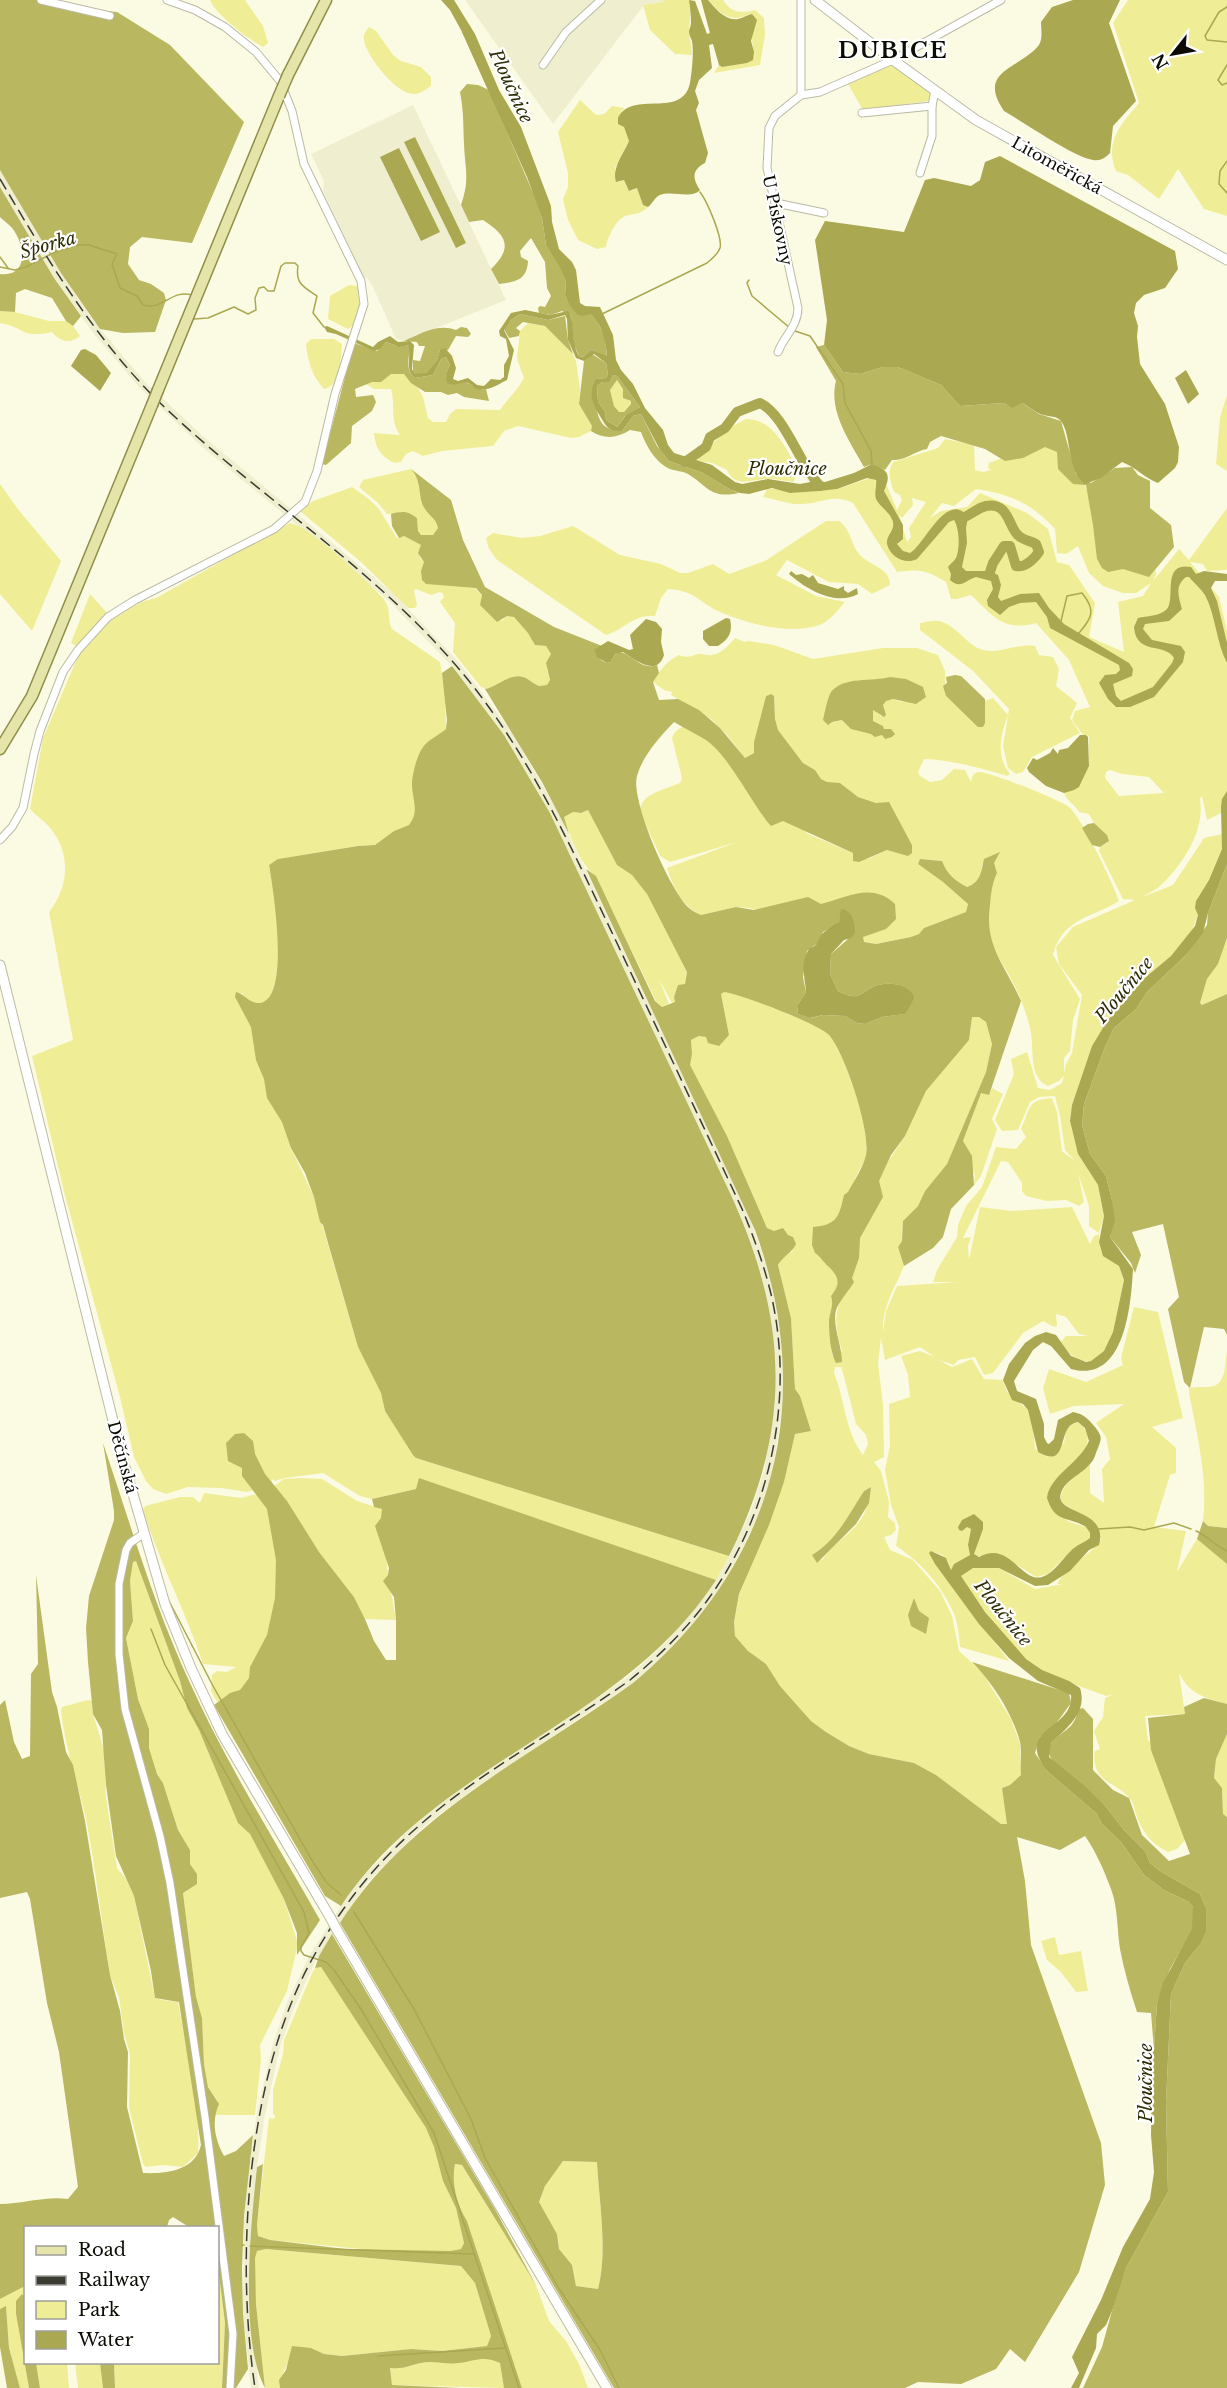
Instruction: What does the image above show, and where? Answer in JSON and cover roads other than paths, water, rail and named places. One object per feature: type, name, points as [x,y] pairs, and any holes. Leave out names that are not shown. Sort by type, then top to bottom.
[{"type":"main road","points":[[0,749],[32,696],[279,96],[326,0]]},
{"type":"main road","name":"Litoměřická","points":[[815,0],[976,120],[1227,260]]},
{"type":"main road","name":"Děčínská","points":[[0,965],[143,1534],[165,1604],[202,1692],[233,1753],[607,2388]]},
{"type":"street","points":[[41,0],[110,16]]},
{"type":"street","points":[[0,840],[12,827],[23,808],[40,730],[63,672],[78,650],[108,618],[135,600],[274,529],[306,502],[317,471],[334,394],[364,304],[361,281],[304,164],[288,97],[280,81],[264,60],[245,42],[209,17],[167,0]]},
{"type":"street","points":[[543,64],[566,32],[601,0]]},
{"type":"street","points":[[801,0],[801,95],[820,92],[893,60],[1001,0]]},
{"type":"street","points":[[920,173],[932,136],[932,106],[935,91]]},
{"type":"street","name":"U Pískovny","points":[[778,352],[786,334],[797,321],[798,308],[767,168],[769,128],[776,116],[801,95]]},
{"type":"street","points":[[862,113],[932,106]]},
{"type":"street","points":[[776,203],[824,213]]},
{"type":"street","points":[[143,1534],[130,1543],[126,1550],[119,1584],[119,1654],[125,1710],[160,1836],[170,1883],[205,2117],[233,2334],[230,2388]]},
{"type":"water","points":[[441,0],[454,0],[475,34],[499,90],[521,127],[551,206],[552,222],[559,249],[572,262],[576,270],[580,303],[585,306],[600,307],[613,335],[616,360],[621,370],[633,384],[645,408],[663,430],[668,445],[674,453],[712,465],[735,482],[742,484],[768,479],[800,484],[825,482],[854,473],[872,464],[878,466],[887,474],[884,491],[903,525],[903,539],[897,544],[903,551],[910,553],[944,514],[952,510],[960,510],[968,517],[967,543],[962,567],[966,571],[990,571],[998,575],[1001,585],[998,597],[1001,601],[1020,594],[1039,593],[1064,624],[1129,663],[1133,669],[1132,676],[1113,684],[1116,696],[1121,701],[1153,687],[1172,663],[1174,658],[1170,653],[1140,642],[1134,627],[1138,618],[1156,615],[1166,610],[1169,605],[1172,576],[1176,570],[1181,567],[1191,567],[1196,574],[1204,571],[1227,574],[1227,581],[1215,581],[1211,588],[1217,601],[1227,643],[1227,663],[1205,595],[1189,577],[1186,577],[1179,588],[1182,609],[1169,621],[1145,624],[1143,629],[1152,640],[1181,646],[1185,652],[1183,662],[1154,697],[1130,707],[1116,707],[1108,699],[1099,683],[1105,675],[1116,674],[1120,670],[1119,665],[1050,628],[1047,617],[1036,602],[1020,603],[1009,607],[1000,615],[988,606],[987,600],[993,589],[991,581],[976,577],[957,584],[950,580],[951,574],[948,567],[955,560],[958,546],[958,532],[954,520],[949,522],[917,559],[908,561],[899,559],[891,553],[887,544],[893,522],[876,499],[876,480],[867,478],[837,489],[819,491],[790,493],[772,488],[749,494],[740,493],[703,473],[669,461],[660,450],[641,414],[633,416],[622,431],[608,428],[592,398],[596,379],[606,378],[608,374],[606,363],[594,354],[584,361],[576,358],[568,340],[565,315],[548,320],[520,314],[511,320],[504,330],[514,350],[507,380],[484,390],[476,389],[468,383],[447,383],[446,373],[450,365],[446,357],[441,359],[433,375],[415,378],[409,367],[408,345],[399,347],[386,342],[380,349],[374,351],[327,332],[324,327],[327,326],[373,347],[390,336],[398,342],[410,341],[414,345],[412,369],[414,374],[427,373],[437,360],[440,350],[445,348],[452,356],[456,368],[453,379],[458,381],[468,378],[477,385],[484,386],[491,379],[500,380],[504,377],[504,365],[509,356],[506,339],[500,336],[499,331],[511,313],[525,310],[550,315],[568,311],[579,356],[583,357],[591,350],[607,356],[603,334],[595,318],[591,314],[582,316],[577,314],[568,303],[565,295],[566,281],[546,245],[542,218],[527,177],[450,10]],"holes":[[[613,375],[617,376],[640,407],[626,415],[617,427],[606,420],[605,412],[598,402],[597,386],[602,382],[610,382]]]},
{"type":"water","points":[[689,0],[695,1],[707,34],[710,33],[701,0],[708,0],[729,18],[738,19],[752,14],[757,20],[751,41],[754,52],[753,60],[722,67],[719,65],[713,44],[709,45],[712,68],[699,80],[695,91],[699,103],[696,110],[708,153],[705,163],[695,172],[700,190],[691,194],[663,194],[648,207],[643,205],[637,188],[629,191],[624,180],[616,182],[617,166],[629,141],[624,127],[618,124],[618,118],[625,110],[634,106],[667,103],[685,94],[690,83],[693,56],[689,32],[691,23]]},
{"type":"water","points":[[1073,0],[1120,0],[1109,23],[1136,101],[1113,126],[1110,153],[1098,160],[1074,153],[1004,111],[995,87],[998,78],[1004,72],[1039,45],[1041,22],[1052,7]]},
{"type":"water","points":[[415,137],[466,243],[456,248],[404,142]]},
{"type":"water","points":[[399,148],[440,232],[421,241],[380,157]]},
{"type":"water","points":[[1000,156],[1175,251],[1178,269],[1165,288],[1144,295],[1136,303],[1134,313],[1138,326],[1140,364],[1165,404],[1179,447],[1178,462],[1175,468],[1158,483],[1122,462],[1101,478],[1085,484],[1075,470],[1064,426],[1058,418],[1036,412],[1022,403],[1012,408],[1004,403],[960,406],[941,385],[898,367],[883,367],[860,374],[843,372],[824,345],[827,320],[815,240],[825,221],[904,232],[925,180],[934,178],[971,186],[980,180],[985,162]]},
{"type":"water","points":[[85,349],[96,355],[111,373],[100,391],[71,366],[81,350]]},
{"type":"water","points":[[1186,370],[1199,394],[1188,404],[1175,378]]},
{"type":"water","points":[[791,571],[796,575],[802,574],[809,578],[813,575],[818,583],[838,589],[844,586],[844,590],[848,593],[857,588],[858,594],[840,598],[821,594],[789,574]]},
{"type":"water","points":[[726,618],[730,619],[731,624],[727,638],[718,646],[709,646],[703,639],[703,631]]},
{"type":"water","points":[[646,619],[656,622],[662,629],[661,642],[664,655],[661,662],[651,666],[645,665],[623,652],[615,654],[611,662],[607,663],[597,657],[594,650],[608,641],[629,650],[633,649],[630,635]]},
{"type":"water","points":[[1080,735],[1088,737],[1089,766],[1079,787],[1064,793],[1046,786],[1029,772],[1027,768],[1033,758],[1037,760],[1050,753],[1053,748],[1058,754],[1059,750],[1068,748]]},
{"type":"water","points":[[1227,791],[1227,864],[1208,913],[1203,933],[1186,955],[1147,992],[1136,1009],[1114,1028],[1084,1104],[1082,1125],[1090,1154],[1106,1176],[1112,1200],[1115,1221],[1110,1237],[1133,1269],[1130,1302],[1122,1338],[1114,1353],[1103,1365],[1089,1370],[1071,1369],[1051,1346],[1043,1342],[1033,1350],[1014,1381],[1017,1391],[1036,1399],[1047,1443],[1049,1444],[1054,1439],[1058,1420],[1073,1412],[1086,1417],[1099,1433],[1100,1442],[1093,1460],[1087,1468],[1066,1484],[1061,1493],[1061,1500],[1065,1505],[1096,1524],[1100,1533],[1099,1545],[1089,1550],[1070,1571],[1048,1585],[1035,1586],[999,1568],[973,1568],[961,1576],[985,1612],[1026,1659],[1042,1670],[1080,1688],[1082,1697],[1078,1712],[1069,1726],[1051,1743],[1049,1757],[1086,1787],[1106,1807],[1145,1851],[1150,1863],[1200,1894],[1206,1908],[1206,1932],[1202,1942],[1185,1963],[1171,1994],[1166,2102],[1168,2192],[1126,2268],[1106,2325],[1097,2334],[1096,2348],[1079,2388],[1071,2388],[1079,2373],[1072,2357],[1101,2300],[1123,2247],[1150,2199],[1154,2172],[1151,2135],[1152,2072],[1149,2062],[1143,2056],[1147,2048],[1154,2049],[1157,2003],[1163,1983],[1192,1929],[1193,1907],[1189,1902],[1164,1890],[1144,1875],[1121,1842],[1102,1824],[1096,1813],[1047,1771],[1038,1756],[1037,1745],[1040,1737],[1064,1716],[1069,1707],[1071,1695],[1038,1681],[1009,1658],[979,1624],[929,1553],[931,1551],[946,1558],[951,1570],[954,1564],[970,1555],[968,1545],[971,1529],[967,1527],[962,1531],[958,1527],[962,1520],[974,1514],[983,1522],[983,1529],[974,1554],[979,1557],[990,1553],[1007,1557],[1035,1577],[1047,1575],[1074,1548],[1090,1538],[1086,1527],[1058,1516],[1047,1498],[1053,1483],[1085,1449],[1089,1441],[1085,1428],[1078,1422],[1071,1425],[1055,1456],[1038,1452],[1028,1410],[1023,1404],[1012,1400],[1003,1380],[1009,1364],[1025,1343],[1035,1336],[1046,1332],[1056,1335],[1071,1356],[1086,1362],[1104,1351],[1113,1332],[1124,1280],[1119,1266],[1103,1256],[1099,1242],[1104,1216],[1098,1185],[1078,1154],[1070,1121],[1072,1105],[1092,1046],[1107,1021],[1146,977],[1171,956],[1195,926],[1198,915],[1195,908],[1196,901],[1209,880],[1222,849],[1221,807],[1222,799]]},
{"type":"water","points":[[841,909],[852,917],[855,933],[851,938],[844,940],[831,954],[830,974],[838,991],[849,996],[856,996],[878,985],[900,985],[913,993],[915,998],[905,1014],[882,1017],[865,1024],[857,1023],[845,1016],[823,1015],[810,1018],[798,1014],[797,1006],[806,992],[804,969],[807,953],[822,934],[839,922]]},
{"type":"waterway","points":[[1227,7],[1219,12],[1205,36],[1207,40],[1227,42]]},
{"type":"waterway","points":[[1227,65],[1218,80],[1222,85],[1227,83]]},
{"type":"waterway","points":[[1227,161],[1220,171],[1219,184],[1227,193]]},
{"type":"waterway","points":[[602,314],[707,263],[716,254],[720,248],[717,228],[700,192]]},
{"type":"waterway","name":"Šporka","points":[[0,267],[15,270],[55,252],[78,245],[89,245],[117,254],[112,264],[120,288],[137,296],[143,305],[156,305],[178,295],[192,295]]},
{"type":"waterway","points":[[0,257],[8,268]]},
{"type":"waterway","name":"Šporka","points":[[194,319],[208,318],[234,307],[248,314],[256,310],[255,298],[259,288],[264,287],[268,291],[274,291],[281,266],[285,263],[295,263],[298,266],[299,281],[317,296],[313,313],[324,327]]},
{"type":"waterway","points":[[749,280],[747,283],[752,296],[790,328]]},
{"type":"waterway","points":[[795,331],[810,336],[843,384],[845,403],[871,451],[872,465]]},
{"type":"waterway","name":"Ploučnice","points":[[685,462],[706,447],[710,437],[725,428],[737,412],[760,403],[777,418],[812,477],[820,486]]},
{"type":"waterway","points":[[960,519],[983,507],[994,506],[1004,512],[1019,536],[1036,544],[1039,552],[1023,566],[1016,566],[1010,546],[1004,546],[993,563],[989,575]]},
{"type":"waterway","points":[[1061,621],[1067,596],[1082,593],[1090,605],[1091,614],[1079,633]]},
{"type":"waterway","points":[[1098,1529],[1130,1527],[1144,1530],[1174,1523],[1191,1529]]},
{"type":"waterway","points":[[1196,1531],[1227,1551]]},
{"type":"waterway","points":[[169,1601],[213,1686],[313,1862],[327,1883],[341,1895]]},
{"type":"waterway","points":[[151,1629],[165,1665],[304,1912],[309,1933],[301,1951],[304,1955],[326,1962],[334,1970],[361,2009],[434,2133],[519,2388]]},
{"type":"waterway","points":[[354,1912],[414,2009],[471,2119],[485,2158],[558,2287],[600,2350],[619,2388]]},
{"type":"waterway","points":[[250,2246],[473,2254]]},
{"type":"waterway","points":[[378,2356],[505,2348]]},
{"type":"railway","points":[[0,179],[71,294],[133,375],[193,434],[346,559],[419,626],[453,662],[502,726],[524,760],[563,831],[743,1211],[765,1273],[778,1333],[780,1373],[778,1413],[772,1452],[762,1491],[748,1529],[709,1598],[672,1642],[630,1680],[471,1785],[405,1838],[362,1884],[337,1918],[315,1954],[292,2001],[274,2053],[261,2108],[252,2165],[247,2223],[246,2281],[255,2388]]},
{"type":"district","name":"DUBICE","points":[[893,50]]}]
